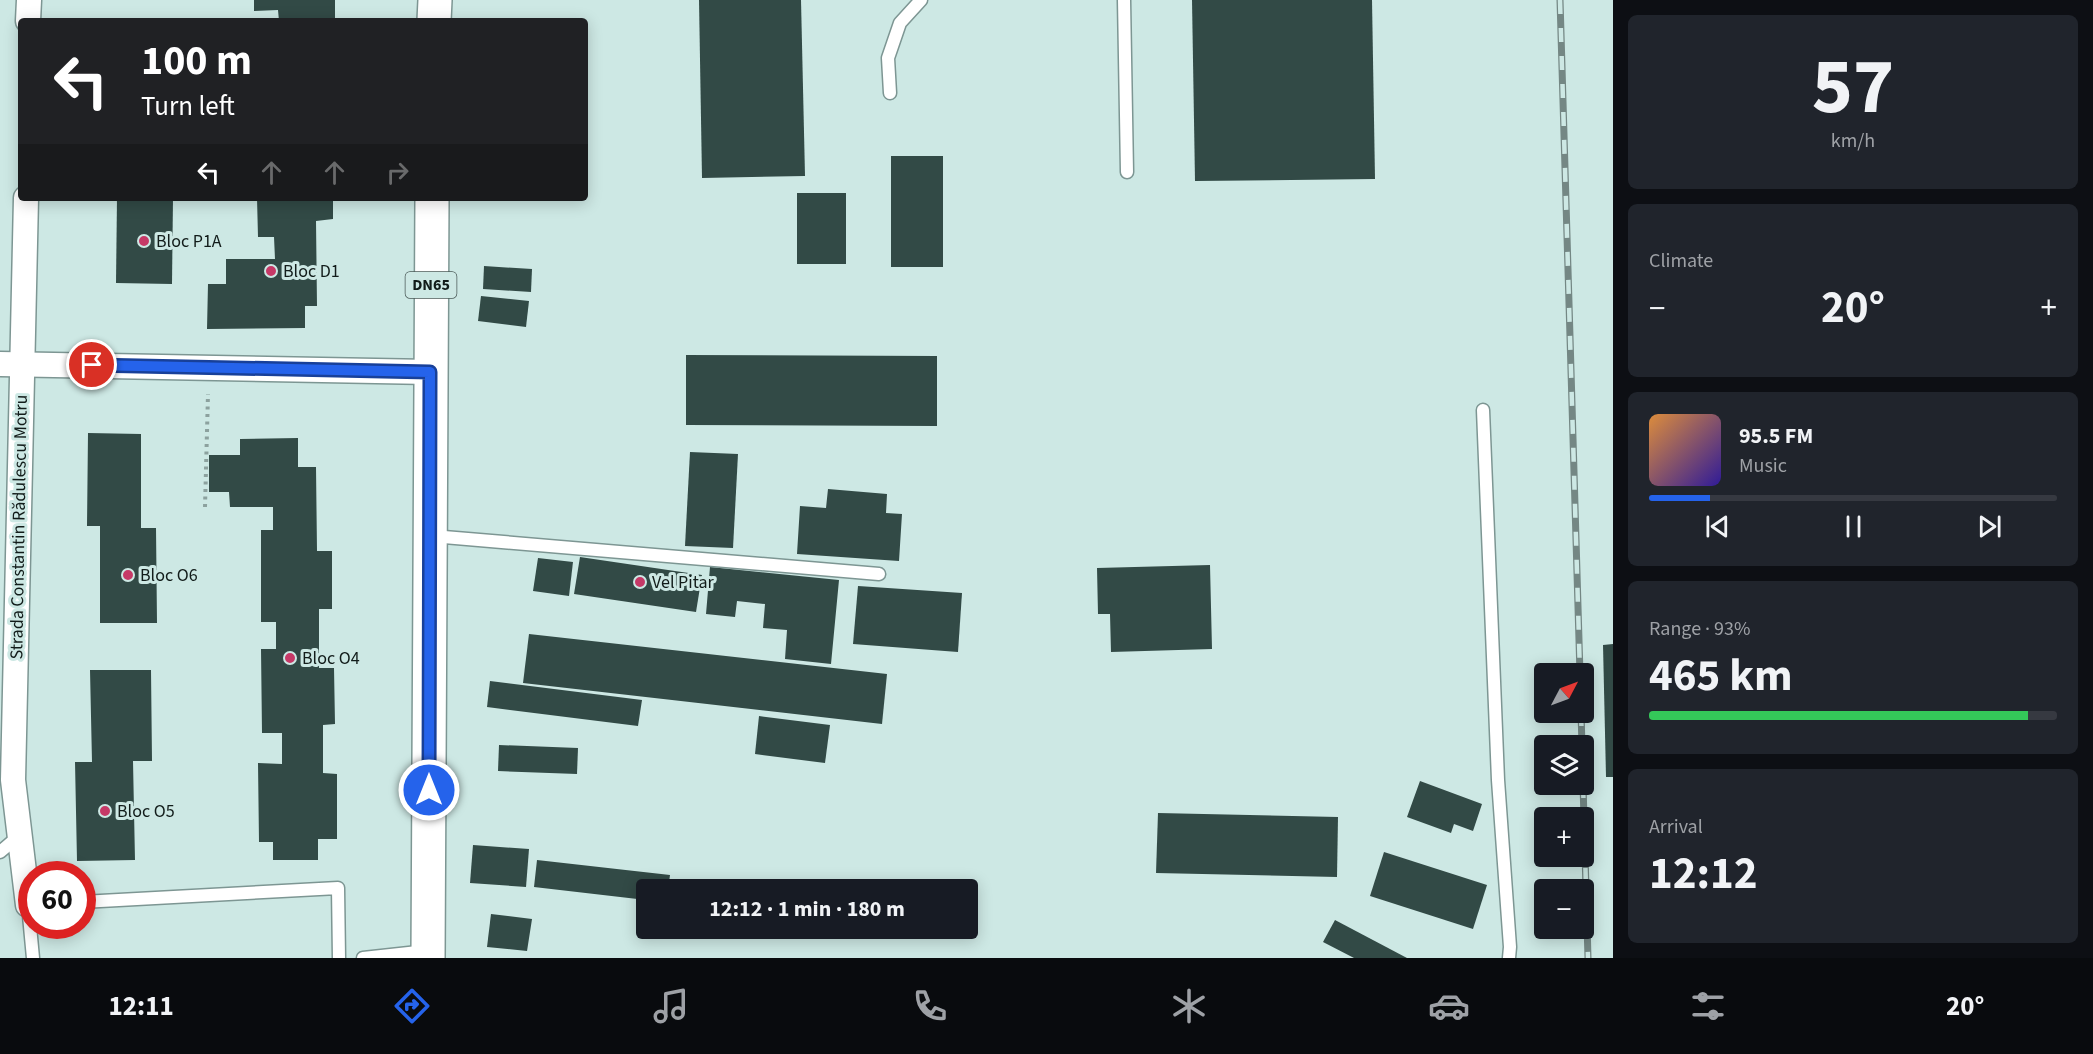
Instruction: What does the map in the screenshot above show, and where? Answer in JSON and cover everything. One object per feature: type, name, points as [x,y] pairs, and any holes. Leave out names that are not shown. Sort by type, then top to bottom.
[{"type":"main road","points":[[434,18],[435,0]]},
{"type":"main road","name":"DN65","points":[[428,955],[432,201]]},
{"type":"street","points":[[28,18],[29,0]]},
{"type":"street","name":"Strada Constantin Rădulescu Motru","points":[[24,861],[13,780],[11,364],[26,201]]},
{"type":"street","points":[[11,364],[430,372]]},
{"type":"lane","points":[[890,93],[888,58],[900,23],[921,0]]},
{"type":"lane","points":[[1124,0],[1127,172]]},
{"type":"lane","points":[[1483,410],[1498,780],[1509,958]]},
{"type":"lane","points":[[429,536],[879,574]]},
{"type":"lane","points":[[0,852],[20,835]]},
{"type":"lane","points":[[96,901],[338,888],[339,958]]},
{"type":"lane","points":[[32,939],[33,958]]},
{"type":"lane","points":[[363,958],[428,955]]},
{"type":"path","points":[[205,507],[208,368]]},
{"type":"building","points":[[254,0],[335,0],[335,18],[279,18],[278,10],[254,11]]},
{"type":"building","points":[[699,0],[801,0],[805,176],[702,178]]},
{"type":"building","points":[[1192,0],[1372,0],[1375,179],[1195,181]]},
{"type":"building","points":[[891,156],[943,156],[943,267],[891,267]]},
{"type":"building","points":[[797,193],[846,193],[846,264],[797,264]]},
{"type":"building","name":"Bloc P1A","points":[[117,201],[173,201],[172,284],[116,283]]},
{"type":"building","name":"Bloc D1","points":[[257,201],[333,201],[333,219],[316,221],[317,306],[305,306],[305,328],[207,329],[208,284],[226,284],[226,259],[275,259],[274,237],[258,237]]},
{"type":"building","points":[[484,266],[532,269],[531,292],[483,289]]},
{"type":"building","points":[[481,296],[529,301],[526,327],[478,321]]},
{"type":"building","points":[[686,355],[937,356],[937,426],[686,425]]},
{"type":"building","name":"Bloc O6","points":[[88,433],[141,434],[141,528],[156,528],[157,623],[100,623],[100,526],[87,526]]},
{"type":"building","name":"Bloc O4","points":[[298,438],[298,467],[316,467],[317,551],[332,551],[332,609],[319,609],[319,668],[334,668],[335,724],[323,725],[323,773],[337,774],[337,839],[318,839],[318,860],[273,860],[273,842],[259,842],[258,763],[282,764],[282,733],[262,733],[261,649],[276,649],[276,622],[261,622],[261,530],[273,530],[273,507],[230,507],[229,492],[209,492],[209,455],[240,455],[240,439]]},
{"type":"building","points":[[690,452],[738,454],[733,548],[685,546]]},
{"type":"building","points":[[828,489],[887,494],[886,513],[902,514],[899,561],[797,554],[800,506],[826,508]]},
{"type":"building","points":[[580,557],[702,575],[696,612],[574,594]]},
{"type":"building","points":[[538,558],[573,562],[569,596],[533,591]]},
{"type":"building","points":[[1210,565],[1212,649],[1111,652],[1110,614],[1098,614],[1097,568]]},
{"type":"building","points":[[710,567],[839,580],[831,664],[785,659],[787,630],[763,628],[765,604],[737,601],[735,617],[706,614]]},
{"type":"building","points":[[858,586],[962,593],[958,652],[853,644]]},
{"type":"building","points":[[529,634],[887,674],[882,724],[523,683]]},
{"type":"building","points":[[1613,644],[1613,777],[1606,777],[1603,645]]},
{"type":"building","name":"Bloc O5","points":[[90,670],[151,670],[152,761],[133,761],[135,860],[77,861],[75,762],[92,762]]},
{"type":"building","points":[[490,681],[642,700],[638,726],[487,707]]},
{"type":"building","points":[[759,716],[830,725],[825,763],[755,754]]},
{"type":"building","points":[[499,745],[578,748],[577,774],[498,771]]},
{"type":"building","points":[[1420,781],[1482,804],[1473,831],[1454,824],[1451,833],[1407,817]]},
{"type":"building","points":[[1158,813],[1338,817],[1337,877],[1156,873]]},
{"type":"building","points":[[473,845],[529,849],[526,887],[470,883]]},
{"type":"building","points":[[1384,852],[1487,885],[1473,929],[1370,896]]},
{"type":"building","points":[[537,860],[670,875],[669,879],[636,879],[636,899],[534,887]]},
{"type":"building","points":[[491,914],[532,919],[527,951],[487,947]]},
{"type":"building","points":[[1335,920],[1407,958],[1354,958],[1323,942]]},
{"type":"railway","points":[[1560,0],[1580,663]]},
{"type":"railway","points":[[1581,723],[1582,735]]},
{"type":"railway","points":[[1583,795],[1588,958]]},
{"type":"place","name":"Bloc P1A","points":[[144,241]]},
{"type":"place","name":"Bloc D1","points":[[271,271]]},
{"type":"place","name":"Bloc O6","points":[[128,575]]},
{"type":"place","name":"Vel Pitar","points":[[640,582]]},
{"type":"place","name":"Bloc O4","points":[[290,658]]},
{"type":"place","name":"Bloc O5","points":[[105,811]]},
{"type":"route","points":[[92,365],[430,372],[429,790]]}]
